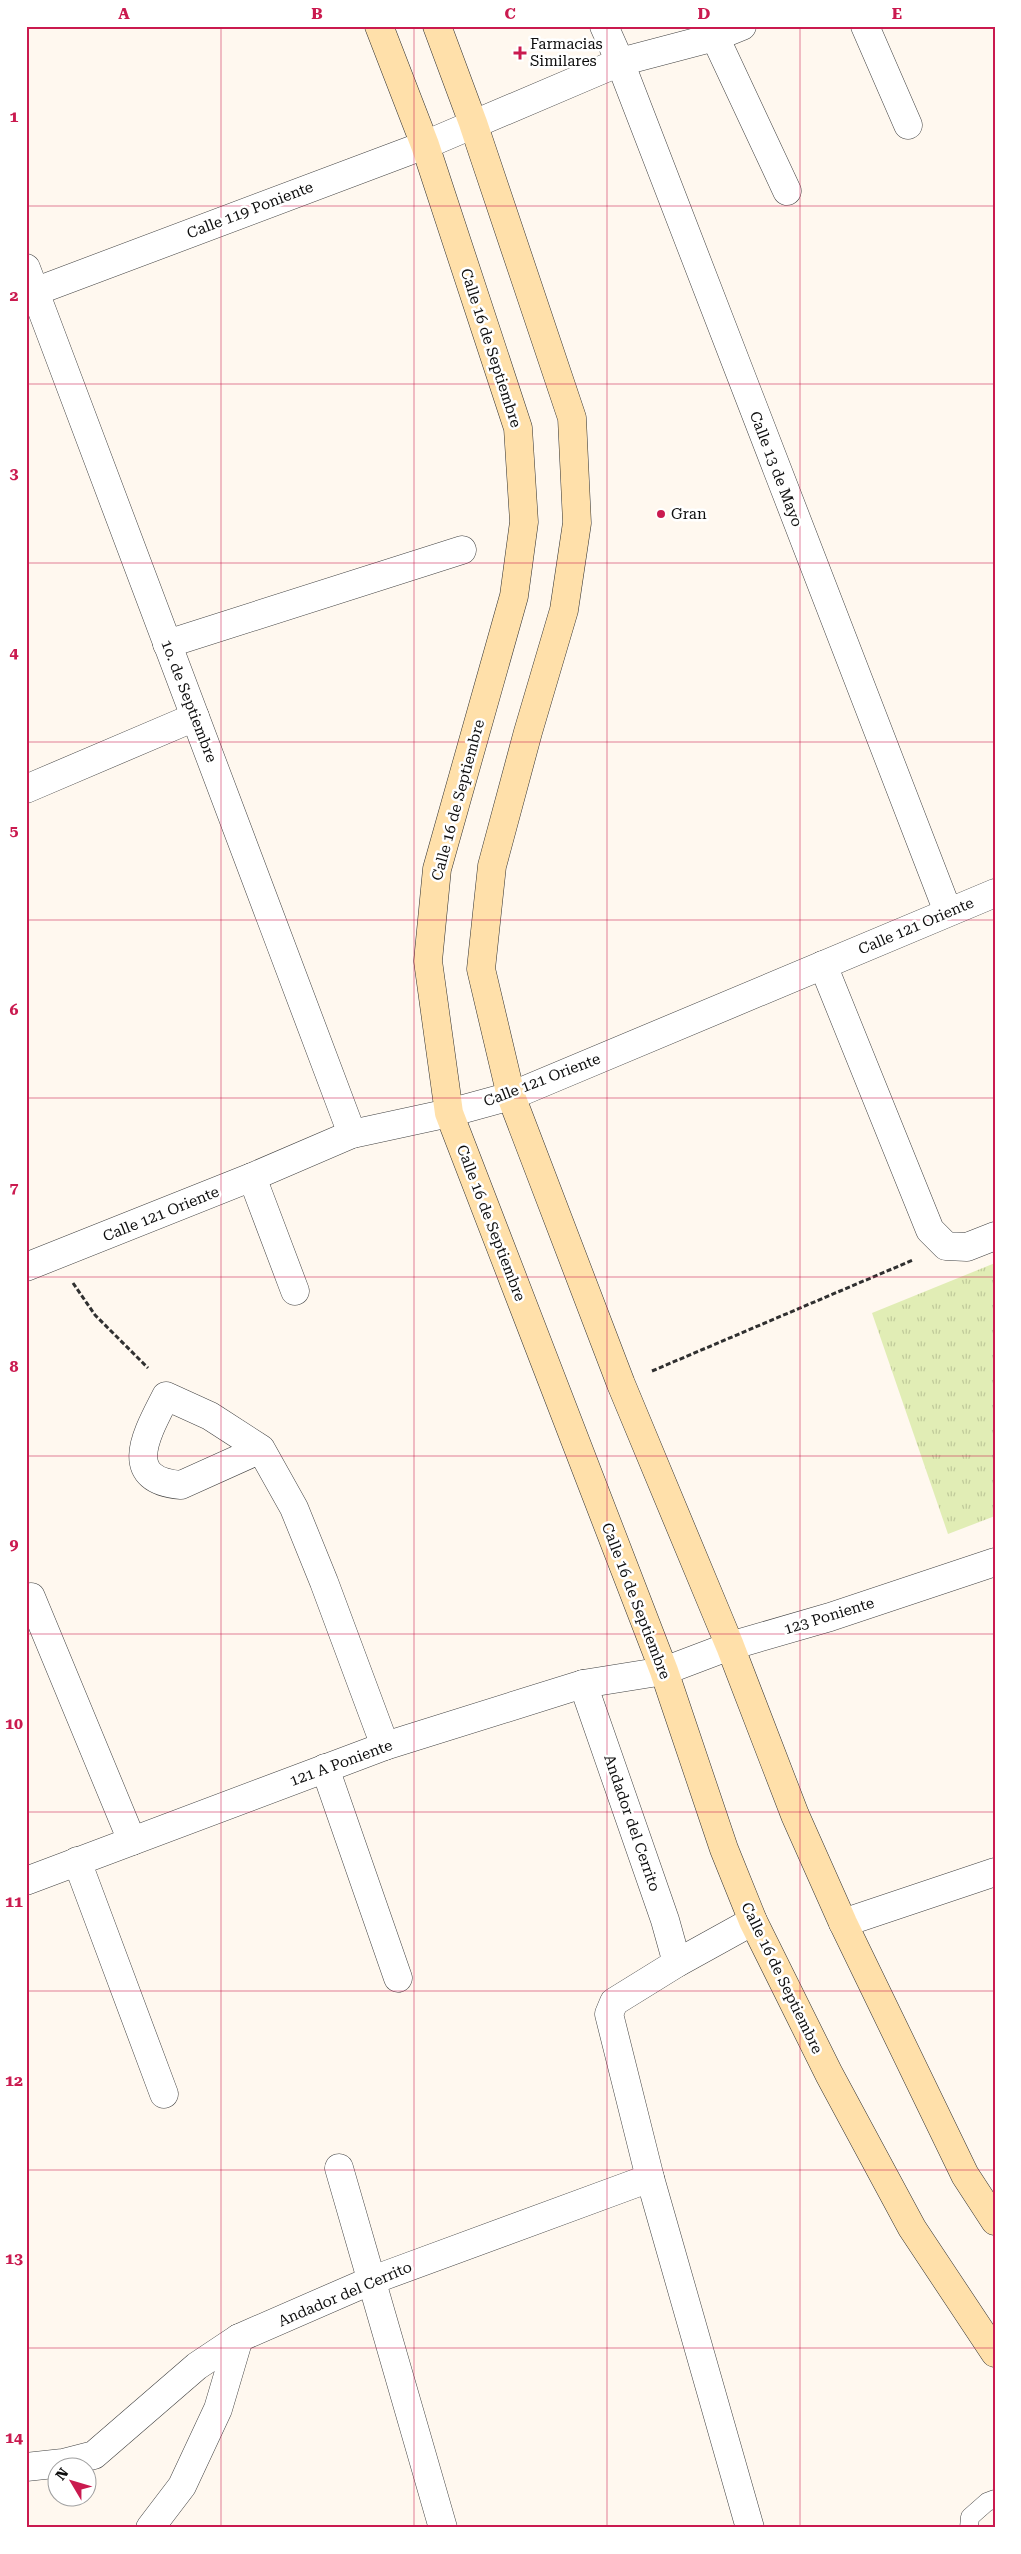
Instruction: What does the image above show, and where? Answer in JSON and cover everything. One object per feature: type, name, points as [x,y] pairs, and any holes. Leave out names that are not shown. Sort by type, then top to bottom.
[{"type":"main road","name":"Calle 16 de Septiembre","points":[[379,26],[425,144],[518,428],[524,522],[514,596],[438,869],[428,960],[449,1113],[664,1671],[724,1849],[753,1922],[829,2074],[912,2228],[995,2352]]},
{"type":"main road","points":[[437,26],[473,123],[572,418],[577,523],[564,610],[528,732],[492,866],[481,969],[511,1096],[621,1384],[730,1646],[795,1815],[843,1923],[965,2175],[995,2222]]},
{"type":"street","name":"Calle 13 de Mayo","points":[[604,26],[620,62],[948,912]]},
{"type":"street","name":"Calle 119 Poniente","points":[[29,285],[425,144],[620,62],[715,37],[742,26]]},
{"type":"street","points":[[865,26],[908,125]]},
{"type":"street","points":[[715,37],[787,191]]},
{"type":"street","name":"1o. de Septiembre","points":[[29,285],[195,717],[352,1134]]},
{"type":"street","points":[[167,644],[462,550]]},
{"type":"street","points":[[26,789],[195,717]]},
{"type":"street","name":"Calle 121 Oriente","points":[[26,1267],[252,1177],[352,1134],[449,1113],[511,1096],[995,893]]},
{"type":"street","points":[[823,965],[930,1230],[946,1246],[967,1248],[995,1236]]},
{"type":"street","points":[[252,1177],[295,1291]]},
{"type":"street","points":[[262,1449],[181,1486],[167,1484],[153,1477],[142,1463],[143,1440],[166,1396],[210,1416],[262,1449],[294,1508],[324,1582],[385,1746]]},
{"type":"street","name":"123 Poniente","points":[[664,1671],[730,1646],[830,1617],[995,1562]]},
{"type":"street","points":[[30,1597],[132,1840]]},
{"type":"street","name":"121 A Poniente","points":[[26,1881],[385,1746],[583,1684],[664,1671]]},
{"type":"street","name":"Andador del Cerrito","points":[[583,1684],[666,1920],[677,1963]]},
{"type":"street","points":[[325,1768],[398,1978]]},
{"type":"street","points":[[77,1861],[164,2094]]},
{"type":"street","points":[[843,1923],[995,1872]]},
{"type":"street","points":[[750,2528],[650,2178],[609,2014],[614,2002],[677,1963],[753,1922]]},
{"type":"street","points":[[339,2168],[370,2281],[443,2528]]},
{"type":"street","name":"Andador del Cerrito","points":[[26,2467],[63,2463],[94,2455],[197,2366],[239,2338],[370,2281],[650,2178]]},
{"type":"street","points":[[150,2528],[182,2486],[218,2409],[239,2338]]},
{"type":"lane","points":[[969,2528],[970,2517],[987,2502],[995,2499]]},
{"type":"path","points":[[621,1384],[946,1246]]},
{"type":"path","points":[[54,1256],[95,1315],[113,1335],[146,1365],[166,1396]]},
{"type":"green space","points":[[995,1263],[995,1516],[948,1534],[872,1313]]},
{"type":"place","name":"Farmacias Similares","points":[[520,53]]},
{"type":"place","name":"Gran","points":[[661,514]]}]
